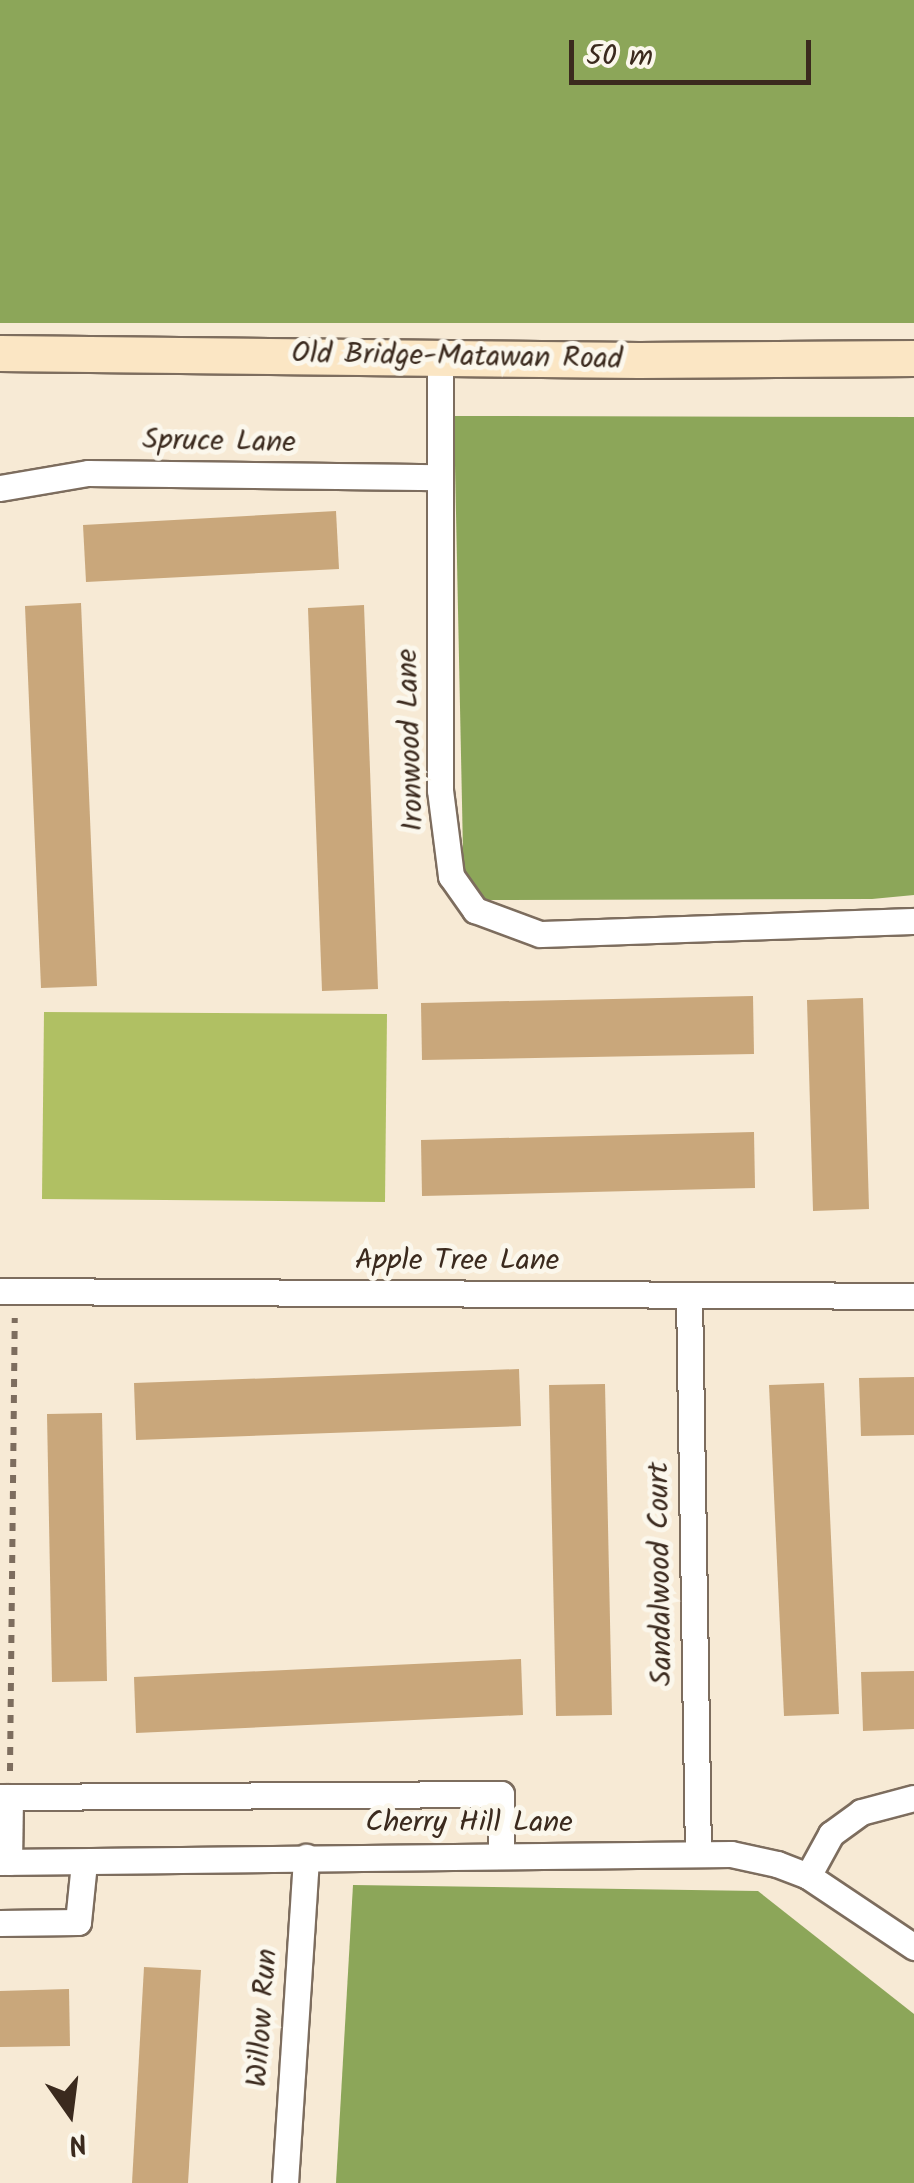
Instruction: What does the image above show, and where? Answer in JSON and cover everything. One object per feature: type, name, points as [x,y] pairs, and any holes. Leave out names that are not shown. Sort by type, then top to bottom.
[{"type":"main road","name":"Old Bridge-Matawan Road","points":[[0,353],[914,358]]},
{"type":"street","name":"Ironwood Lane","points":[[440,356],[440,790],[452,876],[475,910],[540,934],[914,921]]},
{"type":"street","name":"Spruce Lane","points":[[0,488],[88,473],[440,477]]},
{"type":"street","name":"Apple Tree Lane","points":[[8,1291],[914,1296]]},
{"type":"street","name":"Sandalwood Court","points":[[689,1294],[698,1854]]},
{"type":"street","points":[[5,1862],[5,1797],[501,1794],[501,1856]]},
{"type":"street","points":[[808,1876],[830,1834],[860,1812],[914,1798]]},
{"type":"street","name":"Cherry Hill Lane","points":[[5,1862],[698,1854],[777,1864],[808,1876],[914,1947]]},
{"type":"street","name":"Willow Run","points":[[286,2183],[306,1857]]},
{"type":"street","points":[[0,1923],[78,1922],[84,1864]]},
{"type":"path","points":[[5,1797],[8,1291]]},
{"type":"green space","points":[[0,0],[914,0],[914,323],[0,323]]},
{"type":"green space","points":[[454,416],[914,417],[914,895],[872,899],[464,900]]},
{"type":"green space","points":[[44,1012],[387,1014],[385,1202],[42,1199]]},
{"type":"green space","points":[[353,1885],[758,1891],[914,2014],[914,2183],[336,2183]]},
{"type":"building","points":[[336,511],[339,569],[86,582],[83,525]]},
{"type":"building","points":[[81,603],[97,986],[41,988],[25,606]]},
{"type":"building","points":[[364,605],[378,989],[322,991],[308,608]]},
{"type":"building","points":[[753,996],[754,1054],[422,1060],[421,1003]]},
{"type":"building","points":[[863,998],[869,1209],[813,1211],[807,1000]]},
{"type":"building","points":[[754,1132],[755,1188],[422,1196],[421,1140]]},
{"type":"building","points":[[519,1369],[521,1426],[136,1440],[134,1383]]},
{"type":"building","points":[[914,1377],[914,1435],[861,1436],[859,1378]]},
{"type":"building","points":[[824,1383],[839,1714],[784,1716],[769,1385]]},
{"type":"building","points":[[605,1384],[612,1715],[556,1716],[549,1385]]},
{"type":"building","points":[[102,1413],[107,1681],[52,1682],[47,1414]]},
{"type":"building","points":[[521,1659],[523,1715],[136,1733],[134,1677]]},
{"type":"building","points":[[914,1671],[914,1729],[863,1731],[861,1672]]},
{"type":"building","points":[[144,1967],[201,1970],[188,2183],[132,2183]]},
{"type":"building","points":[[69,1989],[70,2046],[0,2047],[0,1991]]}]
